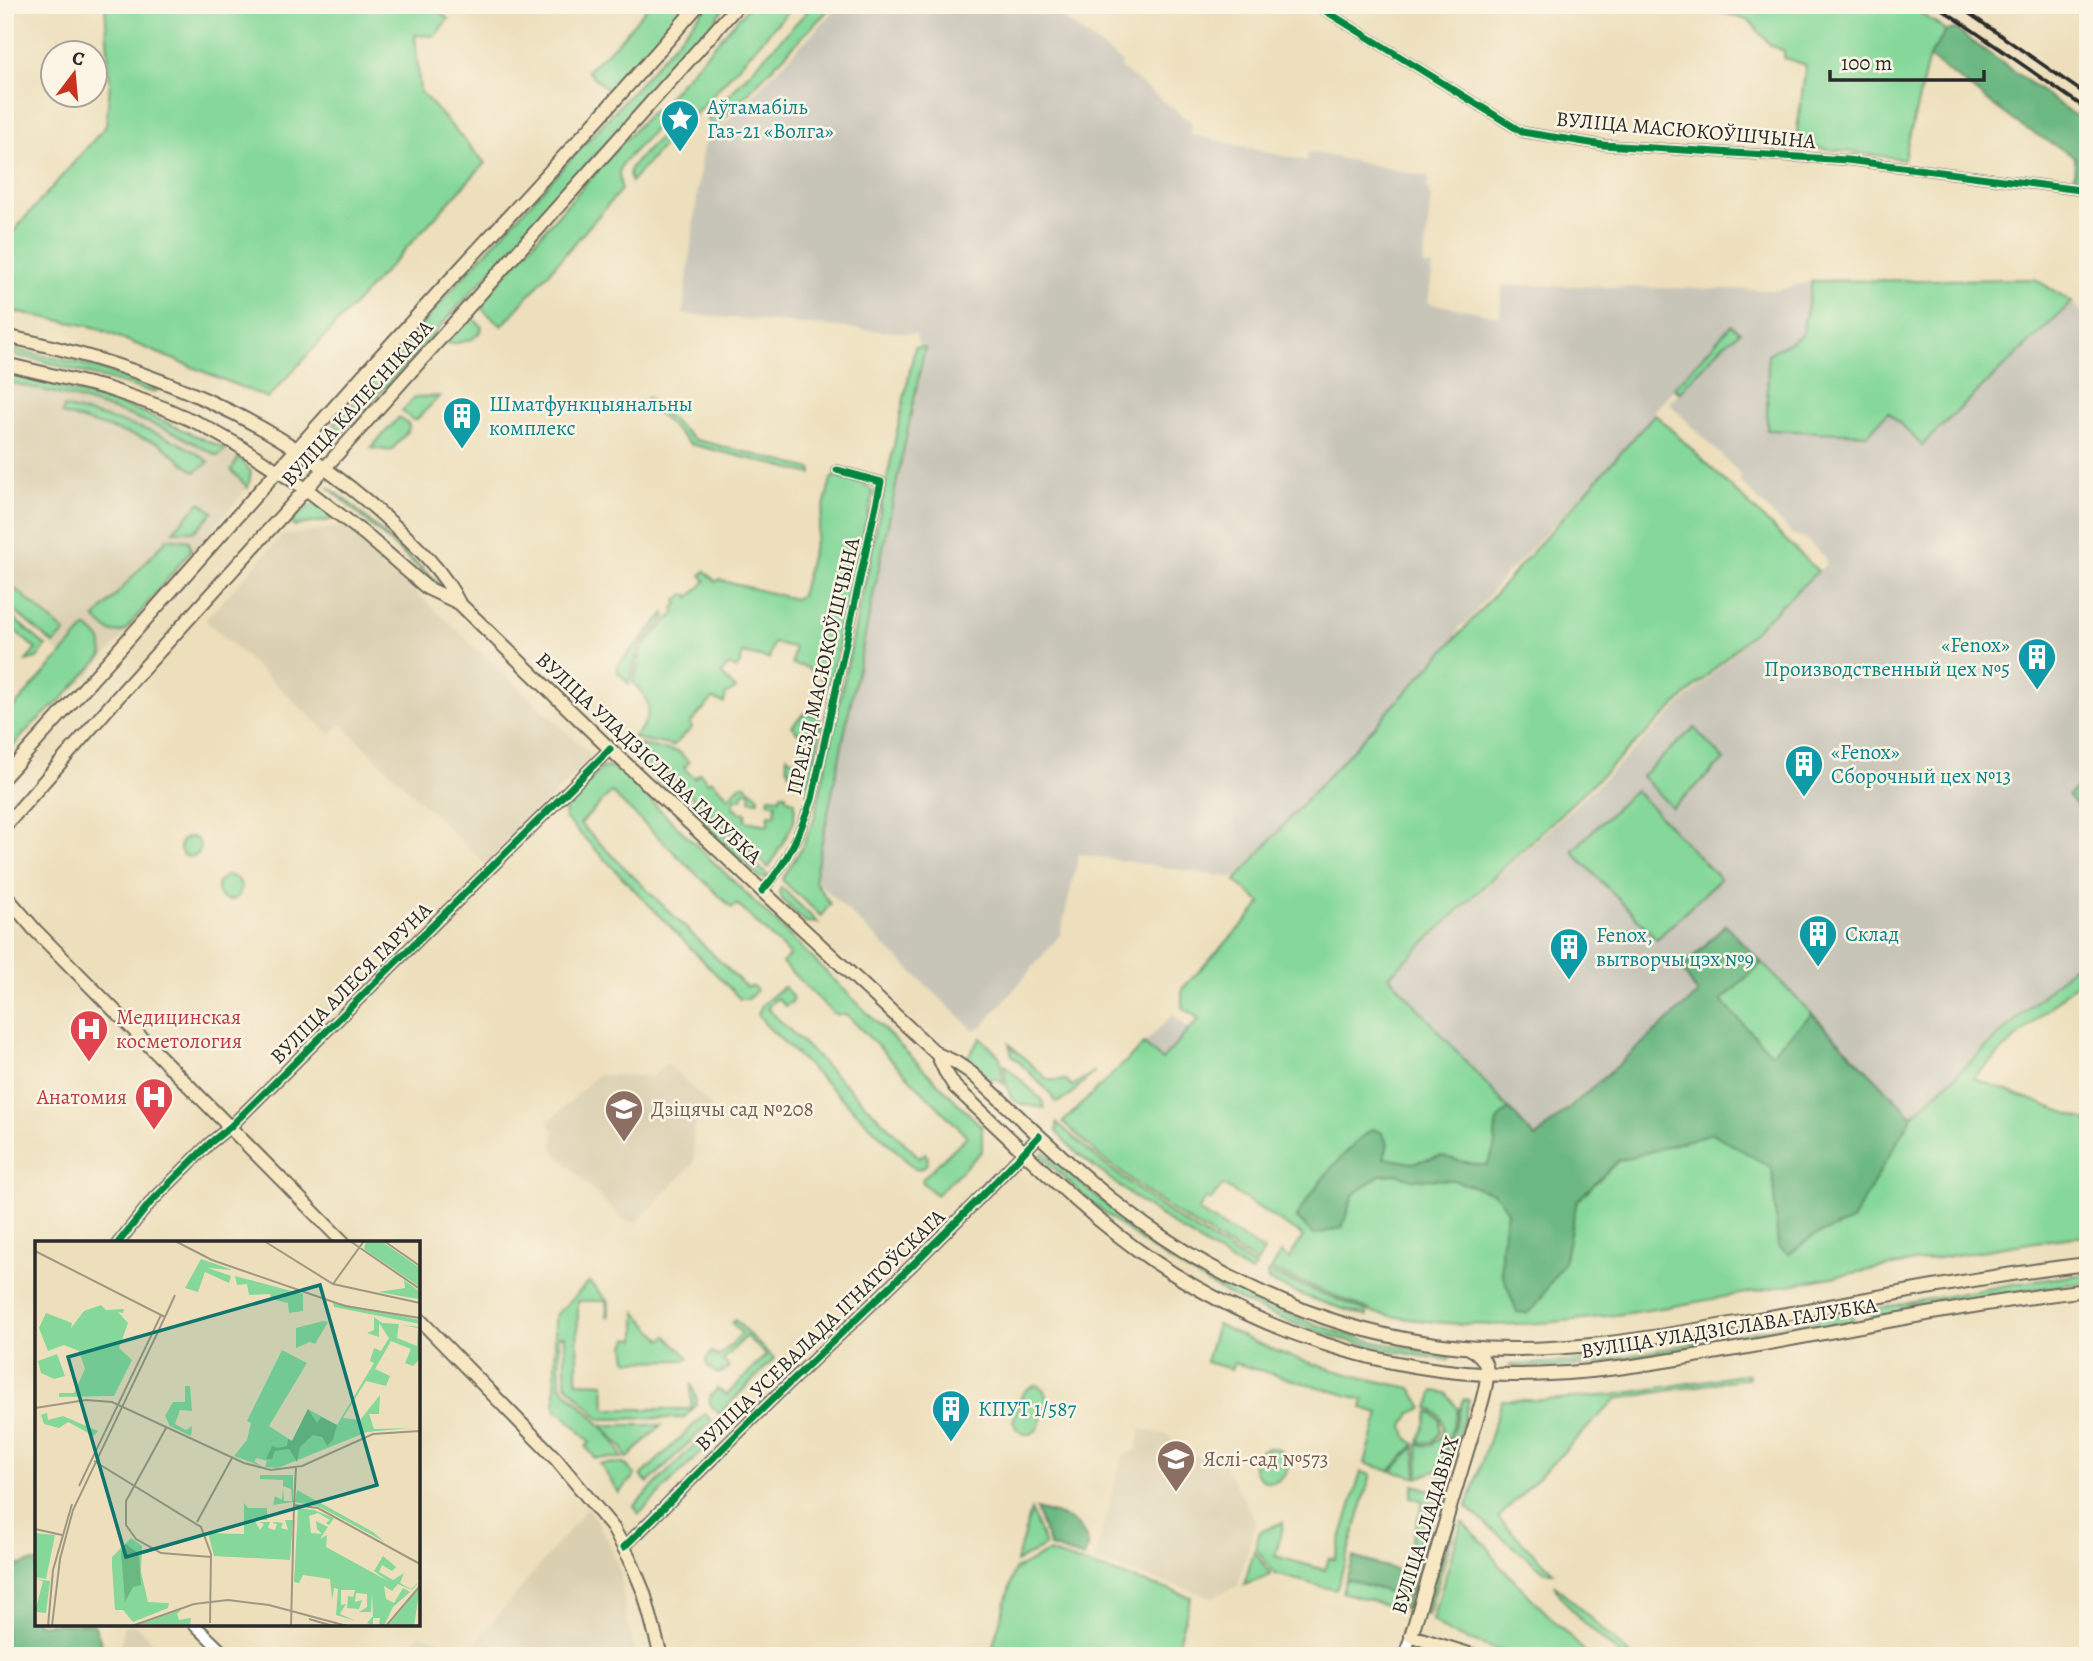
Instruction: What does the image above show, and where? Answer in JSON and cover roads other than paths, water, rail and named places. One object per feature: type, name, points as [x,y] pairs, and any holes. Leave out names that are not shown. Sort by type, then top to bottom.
[{"type":"main road","name":"ВУЛІЦА КАЛЕСНІКАВА","points":[[5,776],[698,5]]},
{"type":"main road","name":"ВУЛІЦА КАЛЕСНІКАВА","points":[[5,826],[738,5]]},
{"type":"main road","name":"ВУЛІЦА УЛАДЗІСЛАВА ГАЛУБКА","points":[[5,337],[86,355],[165,381],[263,428],[325,468],[416,546],[445,578],[460,603],[610,749],[937,1054],[970,1072],[1113,1201],[1162,1237],[1252,1288],[1312,1313],[1359,1327],[1417,1340],[1506,1349],[1578,1346],[1664,1335],[2006,1274],[2088,1264]]},
{"type":"main road","name":"ВУЛІЦА УЛАДЗІСЛАВА ГАЛУБКА","points":[[5,364],[95,385],[164,408],[226,438],[306,489],[426,588],[460,603]]},
{"type":"main road","points":[[5,895],[35,930],[342,1241]]},
{"type":"main road","name":"ВУЛІЦА УЛАДЗІСЛАВА ГАЛУБКА","points":[[937,1054],[956,1087],[1099,1221],[1128,1243],[1176,1275],[1240,1311],[1295,1335],[1394,1362],[1460,1371],[1554,1374],[1608,1370],[2010,1300],[2088,1290]]},
{"type":"main road","points":[[420,1320],[556,1459],[613,1528],[624,1546],[644,1593],[661,1656]]},
{"type":"main road","points":[[1466,1347],[1475,1351],[1486,1371],[1497,1353],[1506,1349]]},
{"type":"main road","points":[[1460,1371],[1474,1382],[1480,1398]]},
{"type":"main road","name":"ВУЛІЦА АЛАДАВЫХ","points":[[1411,1636],[1486,1371]]},
{"type":"main road","points":[[1411,1636],[1475,1656]]},
{"type":"street","name":"ВУЛІЦА МАСЮКОЎШЧЫНА","points":[[1316,5],[1522,132],[1603,145],[1847,160],[2088,191]]},
{"type":"street","name":"ПРАЕЗД МАСЮКОЎШЧЫНА","points":[[762,891],[775,877],[791,851],[812,799],[881,482],[837,470]]},
{"type":"street","name":"ВУЛІЦА АЛЕСЯ ГАРУНА","points":[[120,1241],[150,1203],[210,1143],[230,1127],[610,749]]},
{"type":"street","name":"ВУЛІЦА УСЕВАЛАДА ІГНАТОЎСКАГА","points":[[624,1546],[848,1329],[1039,1136]]},
{"type":"street","points":[[196,1626],[227,1656]]},
{"type":"street","name":"ВУЛІЦА АЛАДАВЫХ","points":[[1404,1656],[1411,1636]]},
{"type":"railway","points":[[1936,5],[2088,110]]},
{"type":"railway","points":[[1957,5],[2088,96]]},
{"type":"place","name":"Аўтамабіль Газ-21 «Волга»","points":[[680,153]]},
{"type":"place","name":"Шматфункцыянальны комплекс","points":[[462,450]]},
{"type":"place","name":"«Fenox» Производственный цех №5","points":[[2037,691]]},
{"type":"place","name":"«Fenox» Сборочный цех №13","points":[[1804,798]]},
{"type":"place","name":"Склад","points":[[1818,968]]},
{"type":"place","name":"Fenox, вытворчы цэх №9","points":[[1569,981]]},
{"type":"place","name":"Медицинская косметология","points":[[89,1063]]},
{"type":"place","name":"Анатомия","points":[[154,1131]]},
{"type":"place","name":"Дзіцячы сад №208","points":[[624,1143]]},
{"type":"place","name":"КПУТ 1/587","points":[[951,1443]]},
{"type":"place","name":"Яслі-сад №573","points":[[1176,1493]]}]
